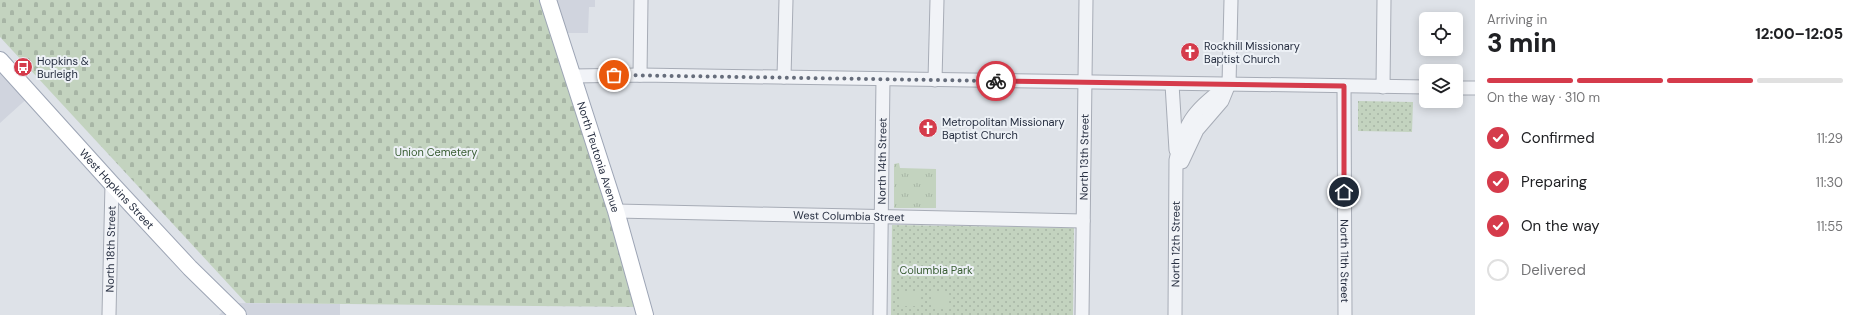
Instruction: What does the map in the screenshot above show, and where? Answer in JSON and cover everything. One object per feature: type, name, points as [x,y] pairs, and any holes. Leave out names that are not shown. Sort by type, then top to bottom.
[{"type":"main road","name":"North Teutonia Avenue","points":[[548,0],[616,212],[645,315]]},
{"type":"main road","name":"West Hopkins Street","points":[[0,60],[190,268],[238,315]]},
{"type":"street","points":[[640,75],[641,0]]},
{"type":"street","points":[[784,77],[786,0]]},
{"type":"street","points":[[935,80],[937,0]]},
{"type":"street","name":"North 13th Street","points":[[1082,315],[1086,0]]},
{"type":"street","name":"North 12th Street","points":[[1175,315],[1177,166],[1197,130],[1222,101],[1229,84],[1231,0]]},
{"type":"street","points":[[1383,87],[1384,0]]},
{"type":"street","points":[[573,76],[640,75],[1419,87]]},
{"type":"street","name":"North 14th Street","points":[[880,315],[883,79]]},
{"type":"street","points":[[1172,84],[1177,166]]},
{"type":"street","name":"North 11th Street","points":[[1344,86],[1345,315]]},
{"type":"street","points":[[1463,88],[1475,88]]},
{"type":"street","name":"North 18th Street","points":[[108,315],[112,184]]},
{"type":"street","name":"West Columbia Street","points":[[616,212],[1082,221]]},
{"type":"shaded area","points":[[548,0],[595,0],[595,7],[589,7],[588,33],[559,33]]},
{"type":"shaded area","points":[[0,60],[31,95],[0,123]]},
{"type":"shaded area","points":[[226,303],[340,304],[340,315],[219,315],[228,306]]},
{"type":"green space","name":"Union Cemetery","points":[[0,0],[548,0],[643,307],[246,303],[0,37]]},
{"type":"green space","points":[[1358,101],[1413,102],[1412,132],[1358,131]]},
{"type":"green space","points":[[899,163],[900,168],[936,169],[936,208],[894,208],[894,164]]},
{"type":"green space","name":"Columbia Park","points":[[892,225],[1074,228],[1073,315],[891,315]]},
{"type":"green space","points":[[901,291],[919,291],[919,306],[901,306]]},
{"type":"green space","points":[[931,292],[949,292],[949,307],[931,307]]},
{"type":"way so far","points":[[614,75],[996,81]]},
{"type":"place","name":"Rockhill Missionary Baptist Church","points":[[1190,52]]},
{"type":"place","name":"Hopkins & Burleigh","points":[[23,67]]},
{"type":"place","name":"Metropolitan Missionary Baptist Church","points":[[928,128]]},
{"type":"route","points":[[996,81],[1344,86],[1344,192]]}]
